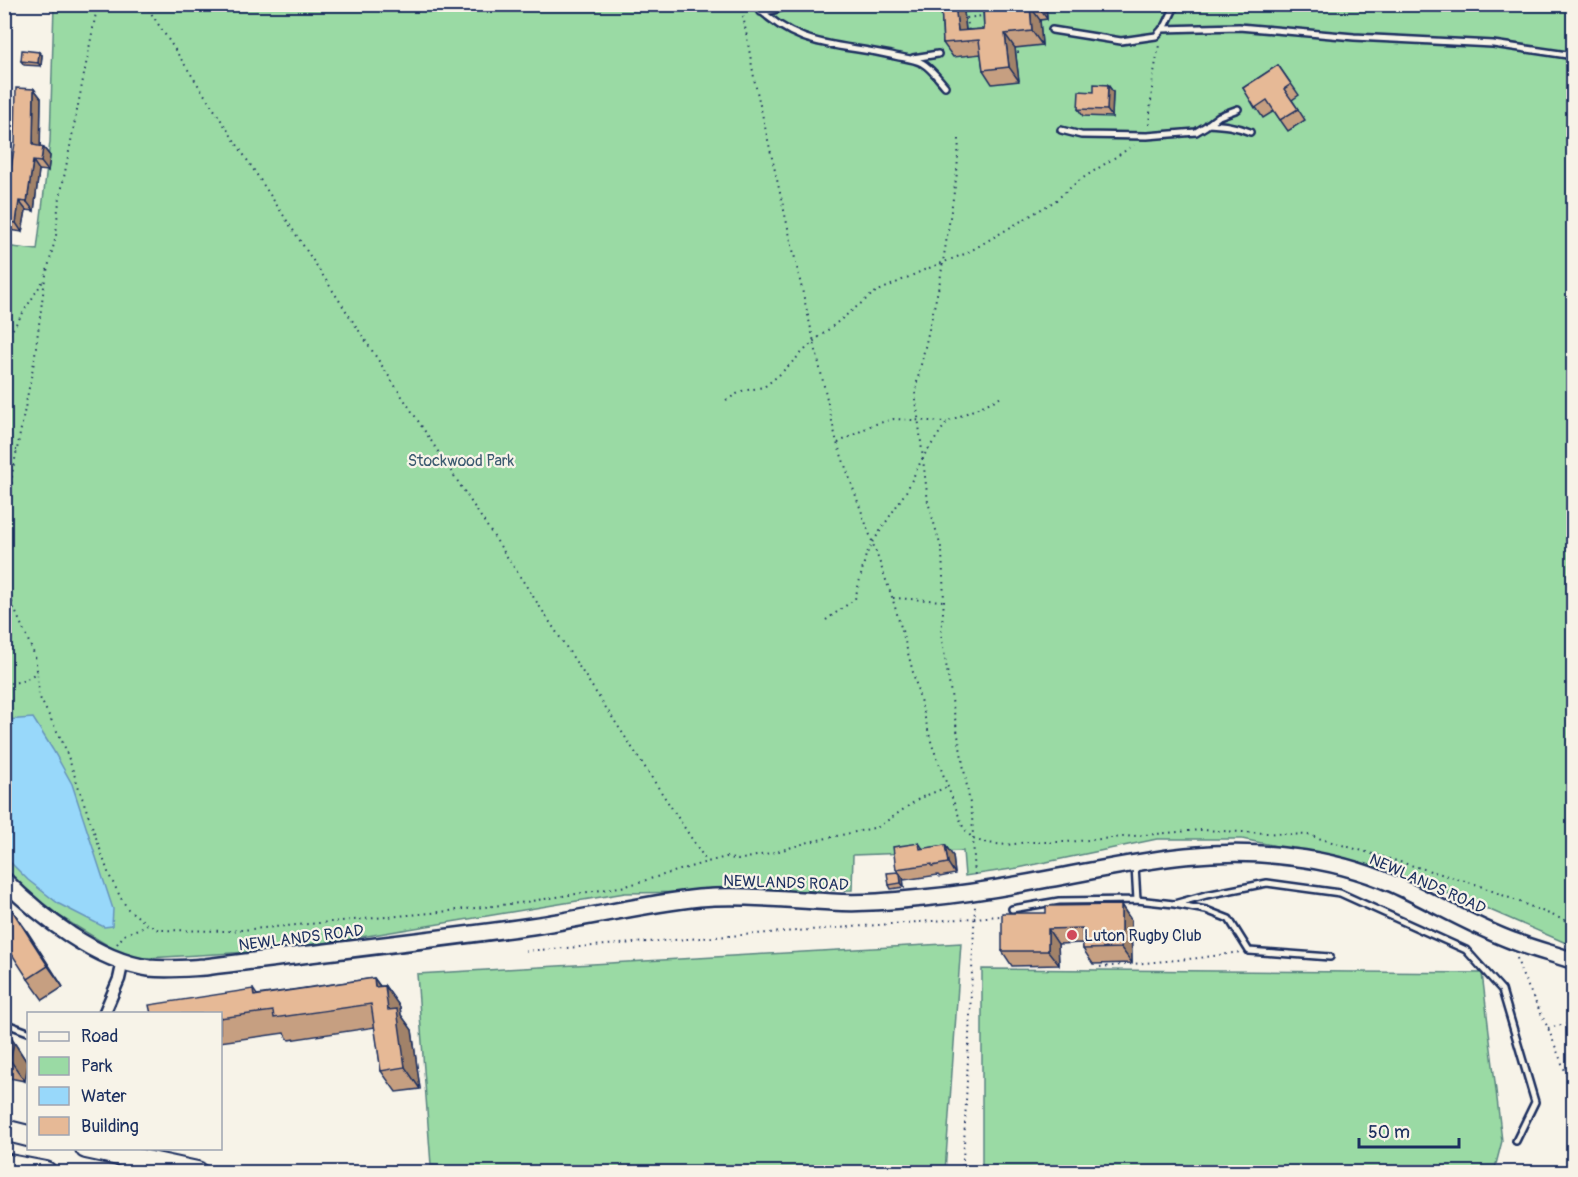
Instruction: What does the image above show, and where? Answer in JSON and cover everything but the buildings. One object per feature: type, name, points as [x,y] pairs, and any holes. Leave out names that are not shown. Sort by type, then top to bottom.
[{"type":"highway","points":[[4,1130],[27,1136]]},
{"type":"highway","points":[[91,1150],[197,1173]]},
{"type":"highway","points":[[4,1164],[46,1173]]},
{"type":"main road","name":"NEWLANDS ROAD","points":[[4,880],[37,911],[63,930],[123,961],[166,969],[205,967],[484,932],[701,898],[746,896],[833,902],[878,902],[975,892],[1135,862],[1186,855],[1231,853],[1292,857],[1354,870],[1391,884],[1512,941],[1574,961]]},
{"type":"street","points":[[105,1012],[119,979],[123,961]]},
{"type":"lane","points":[[754,4],[761,12],[788,31],[815,42],[905,59],[938,54]]},
{"type":"lane","points":[[761,12],[792,4]]},
{"type":"lane","points":[[1052,30],[1121,41],[1156,36],[1166,25],[1176,4]]},
{"type":"lane","points":[[1162,29],[1239,27],[1354,37],[1493,44],[1574,56]]},
{"type":"lane","points":[[912,59],[924,64],[945,86]]},
{"type":"lane","points":[[1061,130],[1081,135],[1147,136],[1196,132],[1219,116],[1238,109]]},
{"type":"lane","points":[[1208,124],[1240,128],[1250,132]]},
{"type":"lane","points":[[1135,862],[1137,900]]},
{"type":"lane","points":[[1174,904],[1267,883],[1330,892],[1340,894],[1466,950],[1502,990],[1535,1102],[1516,1141]]},
{"type":"lane","points":[[1012,909],[1059,901],[1137,900],[1174,904],[1206,910],[1229,919],[1249,951],[1330,957]]},
{"type":"lane","points":[[4,1023],[27,1032]]},
{"type":"path","points":[[4,567],[12,475],[34,362],[45,279],[56,236],[57,208],[96,4]]},
{"type":"path","points":[[145,4],[707,862]]},
{"type":"path","points":[[741,4],[755,83],[837,443],[892,597],[932,745],[947,787],[963,827],[973,839],[1007,845],[1028,842],[1067,842]]},
{"type":"path","points":[[990,15],[991,38],[970,40],[967,18],[990,15]]},
{"type":"path","points":[[726,400],[742,391],[764,387],[814,341],[874,293],[966,253],[1055,201],[1077,182],[1147,136],[1153,78],[1162,29]]},
{"type":"path","points":[[1013,61],[1018,54],[1017,43]]},
{"type":"path","points":[[959,139],[957,173],[940,281],[915,391],[928,502],[942,551],[944,601],[941,634],[972,815],[975,916],[962,1173]]},
{"type":"path","points":[[4,336],[9,335],[45,279]]},
{"type":"path","points":[[837,443],[872,425],[894,419],[947,422],[1004,396]]},
{"type":"path","points":[[826,620],[855,599],[866,555],[907,490],[923,457],[947,422]]},
{"type":"path","points":[[4,449],[17,450]]},
{"type":"path","points":[[4,579],[35,656],[39,696],[64,746],[109,875],[129,909],[147,924],[159,930],[230,931],[431,913],[519,903],[626,886],[726,857],[738,860],[878,827],[920,798],[947,787]]},
{"type":"path","points":[[892,597],[944,601]]},
{"type":"path","points":[[4,684],[22,682],[37,670]]},
{"type":"path","points":[[525,951],[975,916],[1000,916],[1012,909]]},
{"type":"path","points":[[107,954],[124,935],[147,924]]},
{"type":"path","points":[[1512,941],[1521,972],[1548,1028],[1574,1094]]},
{"type":"path","points":[[1100,967],[1249,951]]},
{"type":"path","points":[[1548,1028],[1574,1022]]},
{"type":"path","points":[[1546,1171],[1574,1172]]},
{"type":"green space","name":"Stockwood Park","points":[[54,5],[1573,5],[1573,946],[1467,900],[1342,859],[1242,839],[1157,839],[1018,868],[965,876],[963,851],[853,855],[852,890],[625,893],[283,950],[130,959],[28,897],[5,869],[5,246],[37,250],[50,142]]},
{"type":"green space","points":[[961,943],[945,1172],[504,1172],[431,1165],[417,974]]},
{"type":"green space","points":[[982,969],[1482,973],[1502,1141],[1494,1172],[982,1172]]},
{"type":"water","points":[[33,718],[72,784],[113,909],[112,926],[104,927],[59,904],[28,880],[5,857],[5,720]]},
{"type":"place","name":"Luton Rugby Club","points":[[1072,935]]}]
